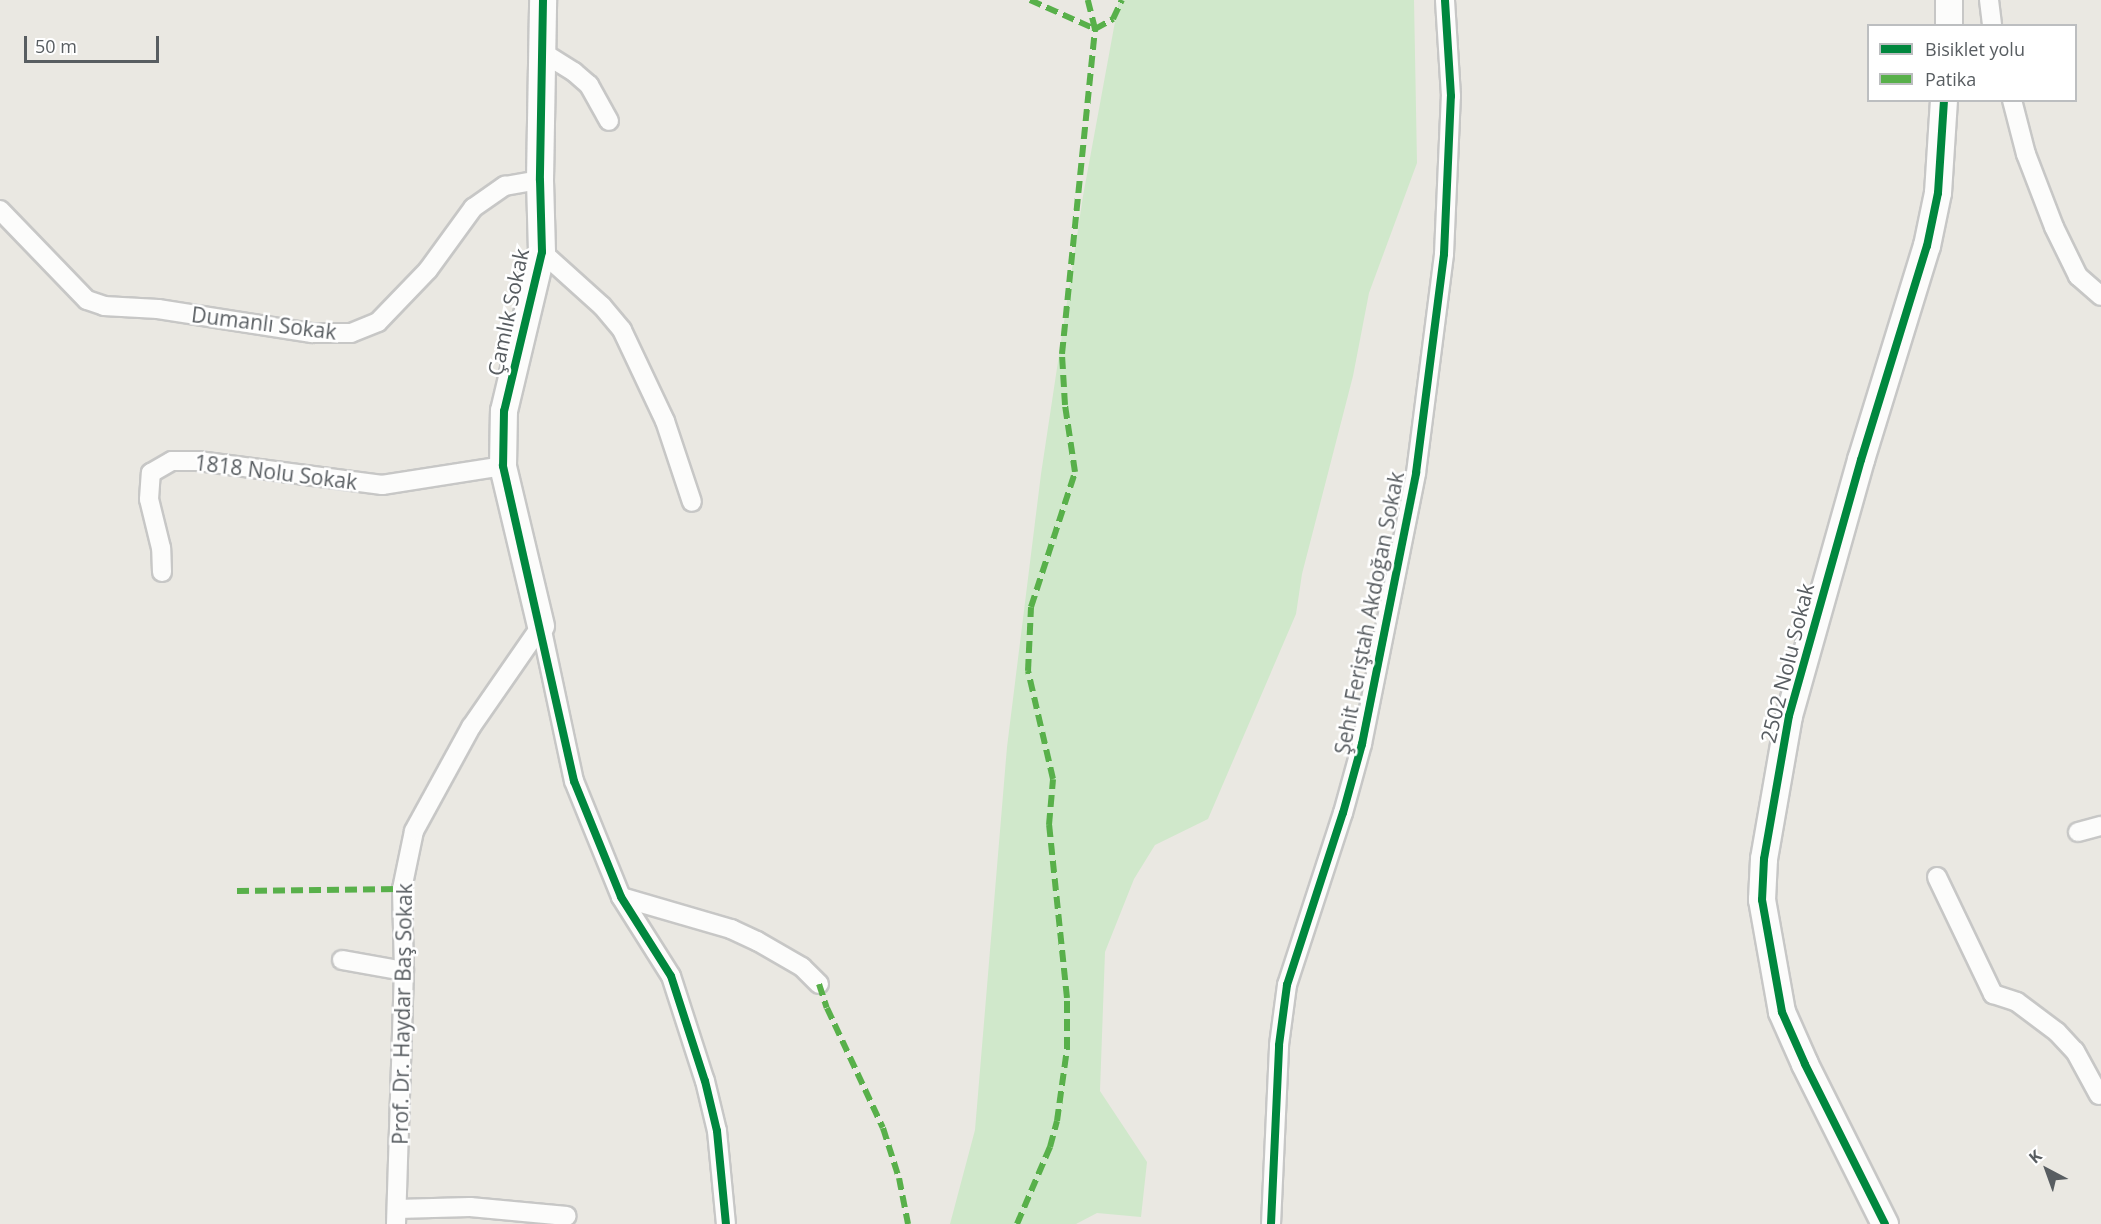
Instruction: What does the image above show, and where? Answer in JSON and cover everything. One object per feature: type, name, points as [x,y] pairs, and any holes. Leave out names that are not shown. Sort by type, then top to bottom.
[{"type":"street","name":"Çamlık Sokak","points":[[541,626],[503,466],[504,411],[542,252],[540,180],[543,0]]},
{"type":"street","name":"Şehit Feriştah Akdoğan Sokak","points":[[1270,1224],[1280,1045],[1287,986],[1343,813],[1362,744],[1416,473],[1444,254],[1451,96],[1445,0]]},
{"type":"street","points":[[1949,0],[1949,24]]},
{"type":"street","points":[[1989,0],[1992,24]]},
{"type":"street","points":[[542,52],[574,72],[588,85],[609,121]]},
{"type":"street","name":"2502 Nolu Sokak","points":[[1885,1224],[1805,1064],[1782,1012],[1762,900],[1763,869],[1789,716],[1861,460],[1927,246],[1938,193],[1944,102]]},
{"type":"street","points":[[2013,102],[2026,154],[2054,226],[2078,276],[2101,296]]},
{"type":"street","name":"Dumanlı Sokak","points":[[0,210],[87,300],[104,306],[158,309],[312,333],[351,333],[378,322],[385,315],[428,270],[473,208],[505,186],[540,180]]},
{"type":"street","points":[[542,252],[602,306],[622,330],[665,421],[692,502]]},
{"type":"street","name":"1818 Nolu Sokak","points":[[162,572],[161,548],[149,499],[150,473],[172,461],[198,461],[382,486],[503,466]]},
{"type":"street","points":[[541,626],[574,781],[621,897],[671,976],[705,1081],[717,1131],[726,1224]]},
{"type":"street","name":"Prof. Dr. Haydar Baş Sokak","points":[[397,1217],[404,971],[402,889],[414,831],[471,727],[541,626]]},
{"type":"street","points":[[2078,832],[2101,826]]},
{"type":"street","points":[[1937,877],[1993,994],[2017,1002],[2057,1032],[2075,1051],[2100,1097]]},
{"type":"street","points":[[621,897],[731,929],[802,967],[819,984]]},
{"type":"street","points":[[342,960],[404,971]]},
{"type":"street","points":[[397,1217],[470,1208],[567,1216]]},
{"type":"green space","points":[[1119,0],[1414,0],[1417,163],[1369,293],[1353,376],[1302,574],[1296,614],[1208,819],[1155,845],[1134,879],[1105,952],[1100,1091],[1147,1162],[1141,1217],[1097,1213],[1076,1224],[950,1224],[975,1130],[1007,747],[1041,474],[1083,196]]},
{"type":"marked path","points":[[1030,0],[1095,29],[1113,19],[1122,0]]},
{"type":"marked path","points":[[1017,1224],[1050,1147],[1057,1121],[1067,1049],[1067,998],[1049,825],[1053,779],[1028,671],[1031,607],[1075,472],[1065,405],[1062,354],[1095,29],[1088,0]]},
{"type":"marked path","points":[[237,891],[402,889]]},
{"type":"marked path","points":[[819,984],[827,1008],[883,1128],[899,1178],[908,1224]]},
{"type":"cycle path","points":[[543,0],[540,180],[542,252],[504,411],[503,466],[574,781],[621,897],[671,976],[705,1081],[717,1131],[726,1224]]},
{"type":"cycle path","points":[[1271,1224],[1279,1045],[1287,985],[1343,813],[1362,744],[1416,473],[1444,254],[1451,96],[1445,0]]},
{"type":"cycle path","points":[[1885,1224],[1805,1064],[1782,1012],[1762,900],[1764,859],[1789,716],[1861,460],[1927,246],[1938,193],[1944,102]]}]
